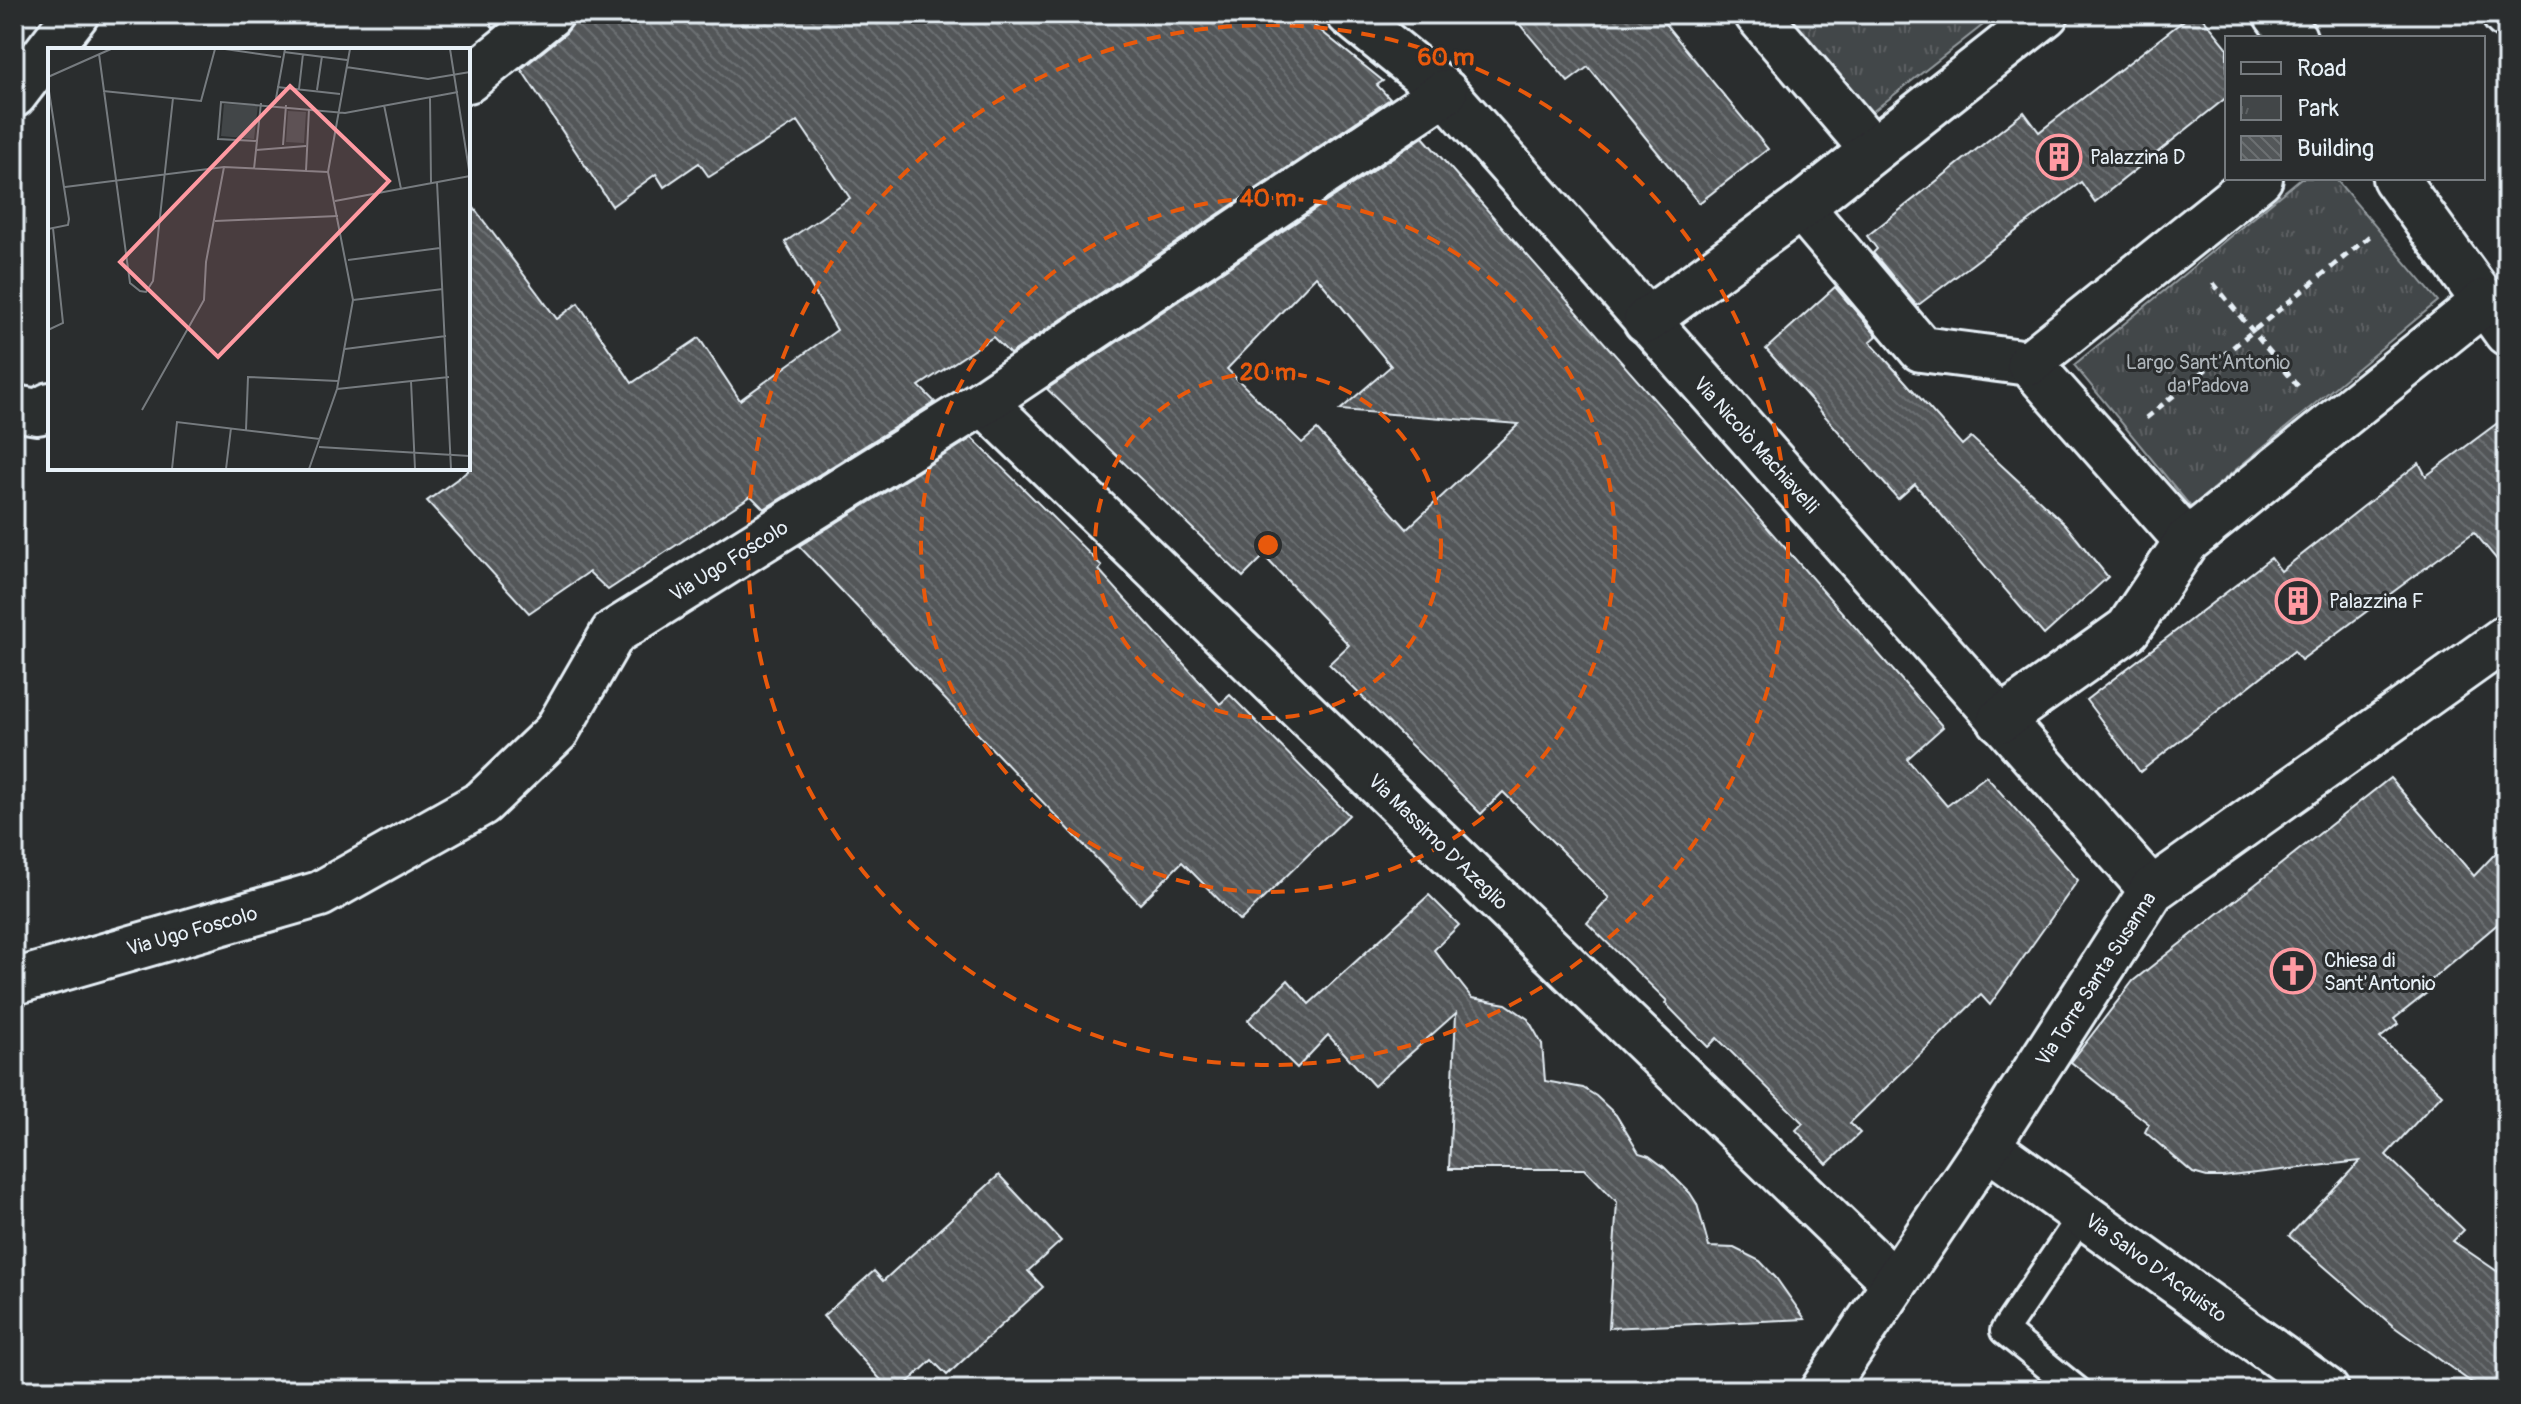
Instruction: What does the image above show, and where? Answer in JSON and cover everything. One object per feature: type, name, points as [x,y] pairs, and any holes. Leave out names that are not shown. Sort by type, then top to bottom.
[{"type":"street","points":[[50,48],[76,14]]},
{"type":"street","points":[[470,78],[550,14]]},
{"type":"street","name":"Via Nicolò Machiavelli","points":[[1349,14],[1445,92],[2152,890]]},
{"type":"street","points":[[1757,14],[1872,149]]},
{"type":"street","points":[[1646,321],[1801,207],[2046,14]]},
{"type":"street","points":[[14,95],[48,51]]},
{"type":"street","name":"Via Ugo Foscolo","points":[[14,982],[320,894],[482,803],[556,732],[613,633],[983,402],[1445,92]]},
{"type":"street","points":[[2029,363],[2257,180]]},
{"type":"street","points":[[2000,720],[2128,629],[2187,541],[2330,425],[2496,318],[2396,180]]},
{"type":"street","points":[[1801,207],[1921,349],[2029,363],[2187,541]]},
{"type":"street","name":"Via Massimo D'Azeglio","points":[[983,402],[1894,1282]]},
{"type":"street","points":[[14,408],[38,412],[48,406]]},
{"type":"street","name":"Via Torre Santa Susanna","points":[[1823,1390],[1987,1146],[2152,890],[2507,637]]},
{"type":"street","name":"Via Salvo D'Acquisto","points":[[1987,1146],[2326,1390]]},
{"type":"lane","points":[[2077,1390],[2004,1331],[2082,1215]]},
{"type":"path","points":[[2141,422],[2378,230]]},
{"type":"path","points":[[2179,242],[2330,425]]},
{"type":"green space","points":[[1785,14],[1997,14],[1867,116]]},
{"type":"green space","name":"Largo Sant'Antonio da Padova","points":[[2299,180],[2337,180],[2438,301],[2191,507],[2074,365]]},
{"type":"building","points":[[484,14],[510,14],[493,28]]},
{"type":"building","points":[[574,14],[1300,14],[1383,81],[1377,85],[1390,99],[1010,354],[993,337],[919,386],[935,402],[764,509],[751,496],[608,590],[589,572],[529,613],[427,501],[470,470],[470,203],[557,319],[578,303],[632,383],[699,338],[740,400],[837,330],[785,242],[850,198],[798,121],[709,177],[699,163],[664,187],[656,174],[612,206],[521,69],[573,24]]},
{"type":"building","points":[[1511,14],[1657,14],[1768,149],[1699,203],[1588,67],[1568,82]]},
{"type":"building","name":"Palazzina D","points":[[2192,14],[2200,14],[2225,45],[2225,99],[2095,202],[2081,182],[1917,306],[1873,253],[1877,249],[1867,236],[2024,112],[2039,132]]},
{"type":"building","points":[[1423,137],[1943,727],[1907,759],[1947,806],[1986,776],[2078,880],[1990,1005],[1981,995],[1850,1123],[1860,1133],[1827,1164],[1796,1130],[1803,1123],[1717,1038],[1708,1047],[1665,1003],[1667,1001],[1587,923],[1609,898],[1503,792],[1481,814],[1329,664],[1349,645],[1264,556],[1243,577],[1047,389]],"holes":[[[1316,276],[1391,366],[1340,410],[1519,424],[1407,529],[1317,430],[1302,443],[1227,369]]]},
{"type":"building","points":[[1835,287],[1877,336],[1870,342],[1962,445],[1971,437],[2065,524],[2108,577],[2044,635],[1915,484],[1898,499],[1766,349]]},
{"type":"building","name":"Palazzina F","points":[[2507,416],[2507,572],[2474,532],[2301,660],[2294,651],[2140,772],[2086,700],[2271,558],[2281,571],[2419,463],[2426,476]]},
{"type":"building","points":[[972,438],[1102,566],[1099,570],[1220,704],[1230,695],[1349,815],[1240,921],[1182,862],[1140,904],[799,546]]},
{"type":"building","name":"Chiesa di Sant'Antonio","points":[[2390,778],[2474,876],[2507,841],[2507,916],[2429,982],[2433,988],[2394,1019],[2398,1024],[2380,1038],[2442,1094],[2386,1155],[2464,1230],[2453,1241],[2507,1278],[2507,1390],[2482,1390],[2393,1326],[2289,1236],[2360,1161],[2222,1177],[2193,1173],[2145,1132],[2149,1124],[2071,1062],[2133,981]]},
{"type":"building","points":[[1429,895],[1459,925],[1434,950],[1472,998],[1506,1004],[1528,1019],[1542,1044],[1545,1081],[1583,1088],[1596,1096],[1616,1115],[1639,1153],[1664,1167],[1690,1193],[1697,1204],[1709,1247],[1734,1248],[1760,1261],[1805,1319],[1609,1328],[1617,1202],[1585,1169],[1449,1169],[1456,1013],[1374,1086],[1328,1035],[1297,1068],[1248,1020],[1288,980],[1309,1004]]},
{"type":"building","points":[[999,1175],[1061,1241],[1028,1271],[1043,1287],[947,1375],[932,1360],[900,1390],[890,1390],[823,1316],[874,1271],[883,1281]]},
{"type":"place","name":"Palazzina D","points":[[2059,157]]},
{"type":"place","name":"Palazzina F","points":[[2298,601]]},
{"type":"place","name":"Chiesa di Sant'Antonio","points":[[2293,971]]}]
